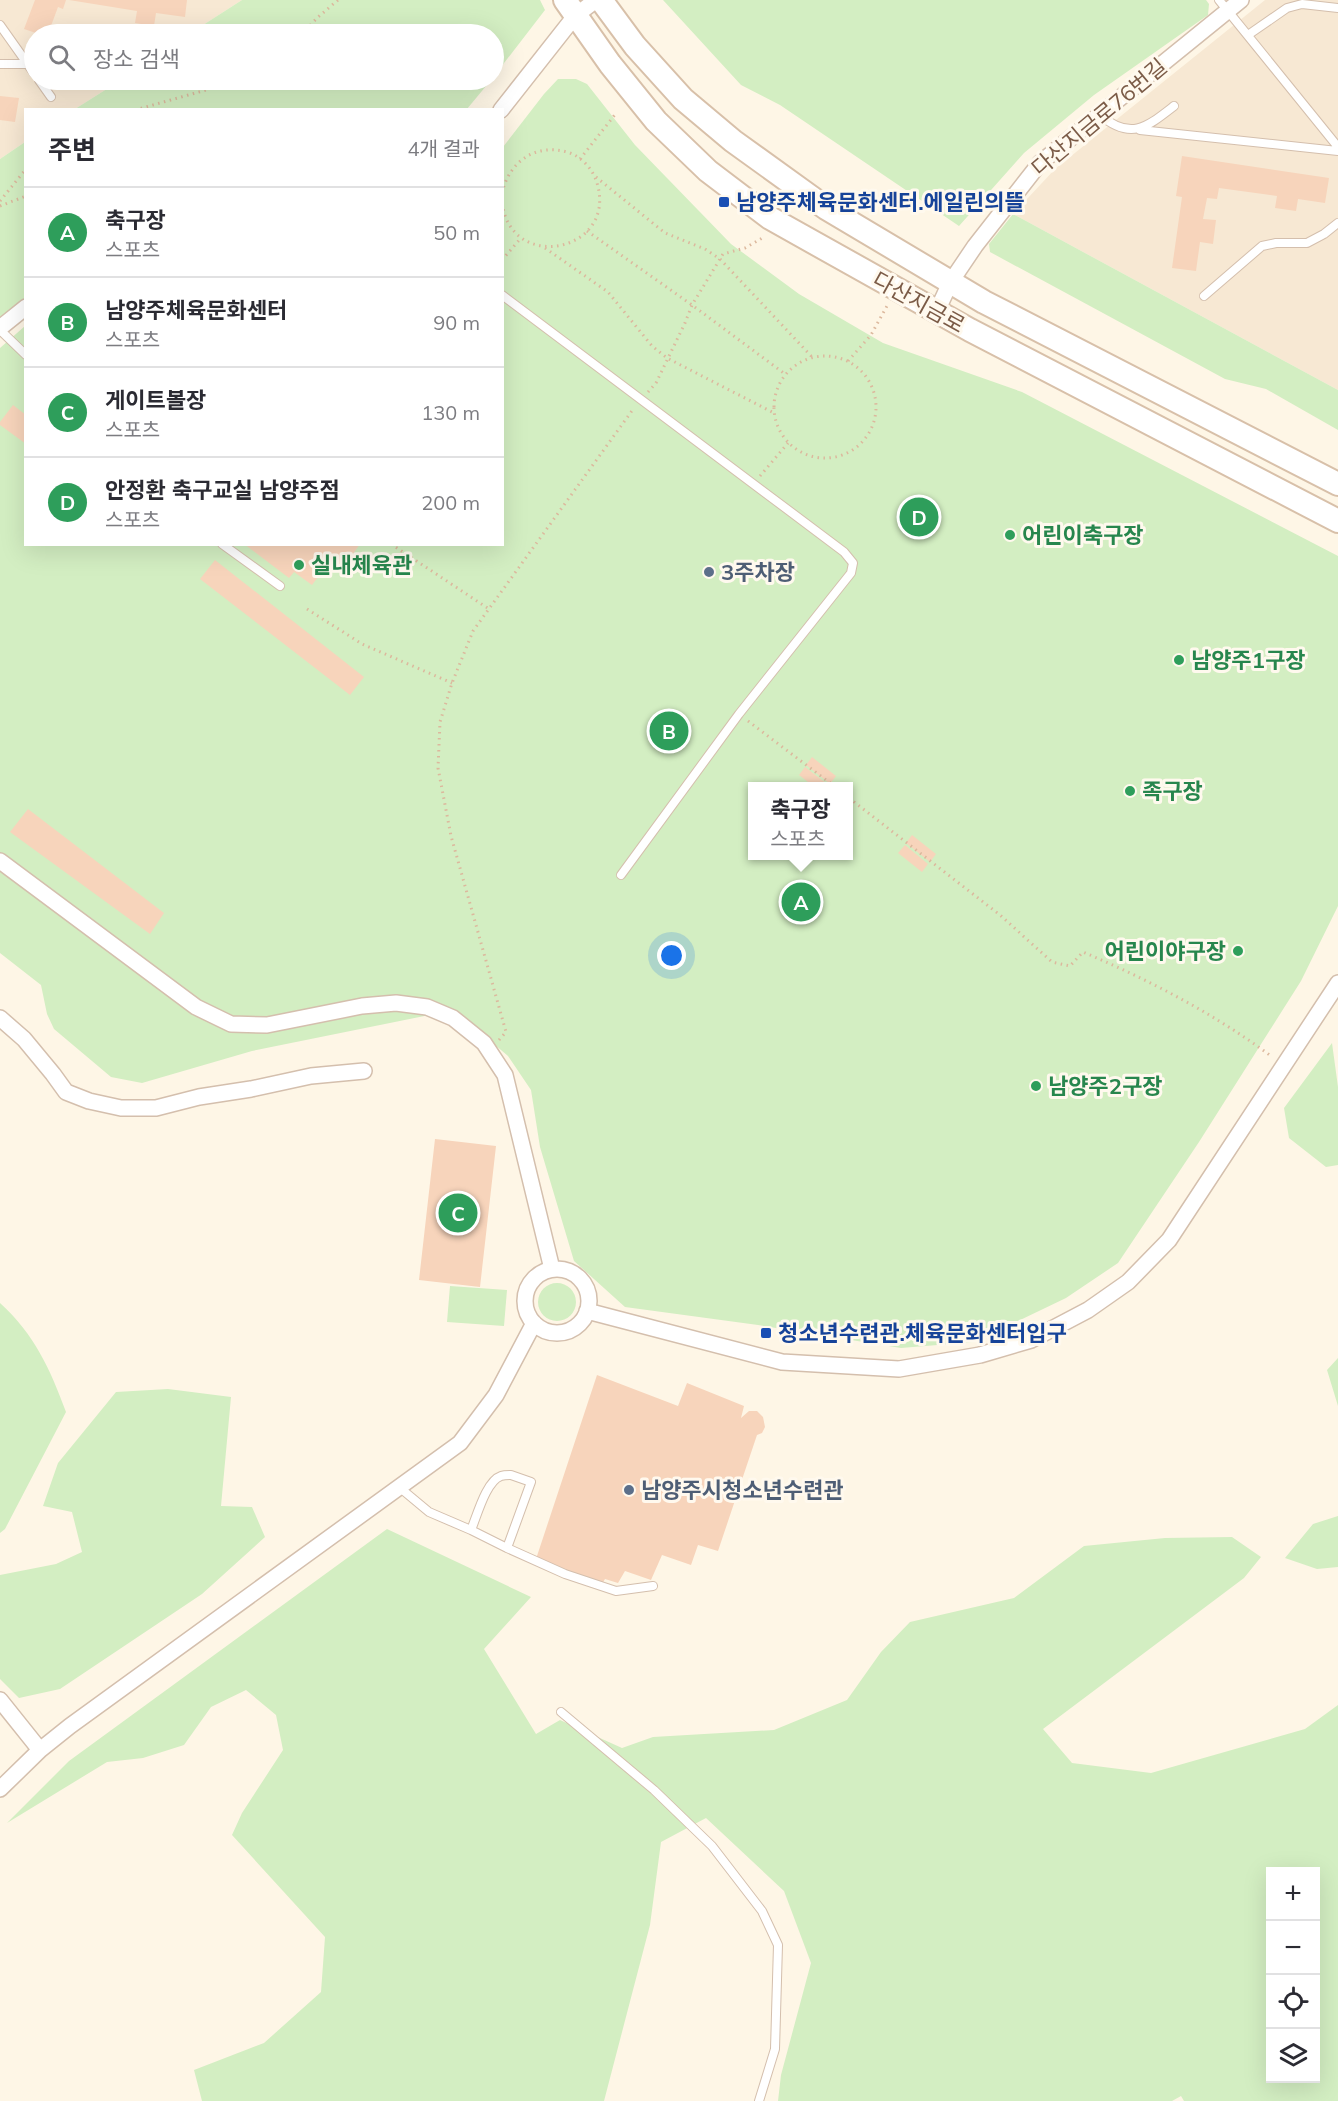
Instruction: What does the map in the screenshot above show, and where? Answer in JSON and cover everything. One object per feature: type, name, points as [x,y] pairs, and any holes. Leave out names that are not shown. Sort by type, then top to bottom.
[{"type":"street","points":[[502,108],[570,8],[596,0]]},
{"type":"street","name":"다산지금로","points":[[601,0],[634,46],[683,99],[734,141],[826,208],[984,302],[1338,484]]},
{"type":"street","name":"다산지금로76번길","points":[[937,311],[950,283],[975,246],[1040,163],[1224,5],[1241,0]]},
{"type":"street","name":"다산지금로","points":[[570,8],[610,64],[656,121],[708,171],[770,218],[970,330],[1338,521]]},
{"type":"street","points":[[0,329],[24,309]]},
{"type":"street","points":[[0,861],[196,1007],[231,1024],[267,1025],[362,1006],[396,1003],[427,1007],[453,1018],[484,1043],[505,1075],[552,1269]]},
{"type":"street","points":[[587,1311],[782,1362],[899,1369],[980,1355],[1031,1340],[1088,1310],[1128,1282],[1169,1240],[1338,983]]},
{"type":"street","points":[[0,1018],[24,1040],[66,1092],[89,1101],[122,1108],[156,1108],[199,1097],[311,1076],[364,1071]]},
{"type":"street","points":[[552,1269],[566,1270],[583,1281],[589,1302],[587,1311],[581,1322],[572,1329],[551,1332],[541,1329],[527,1313],[525,1293],[537,1276],[552,1269]]},
{"type":"street","points":[[0,1789],[40,1750],[70,1726],[460,1443],[496,1395],[534,1323]]},
{"type":"street","points":[[0,1700],[40,1750]]},
{"type":"lane","points":[[1248,35],[1287,8],[1302,4],[1338,8]]},
{"type":"lane","points":[[1224,5],[1338,149]]},
{"type":"lane","points":[[0,25],[24,58]]},
{"type":"lane","points":[[0,64],[24,64]]},
{"type":"lane","points":[[46,90],[51,97]]},
{"type":"lane","points":[[1140,130],[1174,106]]},
{"type":"lane","points":[[1099,114],[1107,121],[1124,128],[1338,149]]},
{"type":"lane","points":[[1204,296],[1262,246],[1276,243],[1307,243],[1338,223]]},
{"type":"lane","points":[[504,297],[844,552],[853,563],[851,573],[739,714],[621,875]]},
{"type":"lane","points":[[0,329],[24,353]]},
{"type":"lane","points":[[225,546],[280,586]]},
{"type":"lane","points":[[471,1530],[485,1494],[500,1476],[511,1475],[531,1482],[507,1548]]},
{"type":"lane","points":[[399,1487],[429,1512],[565,1574],[616,1591],[653,1586]]},
{"type":"lane","points":[[561,1712],[654,1790],[712,1846],[762,1911],[778,1945],[775,2049],[759,2101]]},
{"type":"path","points":[[311,24],[338,0]]},
{"type":"path","points":[[142,108],[206,90]]},
{"type":"path","points":[[580,159],[617,112]]},
{"type":"path","points":[[504,184],[514,166],[526,156],[541,150],[557,149],[573,154],[586,163],[595,176],[665,232],[705,249],[720,259],[813,357]]},
{"type":"path","points":[[0,204],[24,172]]},
{"type":"path","points":[[504,214],[510,226],[521,238],[536,245],[552,248],[568,244],[582,237],[593,224],[599,209],[600,192],[595,176]]},
{"type":"path","points":[[0,204],[24,197]]},
{"type":"path","points":[[587,231],[692,304],[785,375]]},
{"type":"path","points":[[489,1052],[506,1032],[451,836],[438,768],[440,722],[452,683],[473,632],[640,400],[656,383],[692,304],[723,254],[745,248],[764,237]]},
{"type":"path","points":[[504,258],[521,238]]},
{"type":"path","points":[[543,246],[608,292],[652,346],[667,358],[774,413]]},
{"type":"path","points":[[848,361],[871,335],[892,297]]},
{"type":"path","points":[[823,355],[840,357],[855,365],[867,377],[874,392],[876,409],[873,426],[864,440],[851,451],[835,458],[818,458],[802,453],[788,443],[778,430],[774,413],[774,396],[785,375],[792,368],[813,357],[823,355]]},
{"type":"path","points":[[753,485],[788,443]]},
{"type":"path","points":[[393,546],[489,609]]},
{"type":"path","points":[[307,609],[362,644],[452,683]]},
{"type":"path","points":[[739,714],[829,782]]},
{"type":"path","points":[[853,801],[1000,915],[1052,962],[1070,966],[1083,952],[1139,976],[1242,1035],[1283,1065]]},
{"type":"shaded area","points":[[0,0],[242,0],[205,24],[24,24],[24,90],[105,90],[77,108],[24,108],[24,143],[0,159]]},
{"type":"shaded area","points":[[1265,0],[1338,0],[1338,390],[1013,214],[1055,169]]},
{"type":"green space","points":[[242,0],[540,0],[545,10],[504,63],[504,24],[205,24]]},
{"type":"green space","points":[[663,0],[1206,0],[1209,4],[1208,15],[1094,95],[1024,153],[959,226],[780,105],[741,85]]},
{"type":"green space","points":[[558,79],[576,79],[587,84],[635,145],[731,244],[799,294],[883,343],[1022,392],[1338,556],[1338,906],[1301,981],[1199,1142],[1118,1263],[1066,1298],[974,1342],[901,1348],[625,1307],[574,1261],[540,1147],[531,1090],[508,1056],[454,1010],[252,1051],[142,1083],[111,1077],[54,1029],[47,1014],[41,985],[0,953],[0,348],[24,327],[24,546],[504,546],[504,146]]},
{"type":"green space","points":[[105,90],[483,90],[468,108],[77,108]]},
{"type":"green space","points":[[24,143],[24,299],[0,319],[0,159]]},
{"type":"green space","points":[[1013,214],[1338,390],[1338,430],[1266,389],[1225,379],[990,252],[989,244]]},
{"type":"green space","points":[[1332,1043],[1338,1087],[1338,1165],[1326,1167],[1289,1138],[1284,1108]]},
{"type":"green space","points":[[557,1283],[570,1289],[576,1302],[570,1315],[557,1321],[544,1315],[538,1302],[544,1289]]},
{"type":"green space","points":[[450,1286],[507,1290],[504,1326],[447,1322]]},
{"type":"green space","points":[[0,1303],[23,1327],[40,1353],[66,1412],[5,1529],[0,1533]]},
{"type":"green space","points":[[1338,1358],[1338,1406],[1327,1370]]},
{"type":"green space","points":[[168,1389],[231,1397],[221,1506],[252,1507],[265,1537],[202,1594],[60,1689],[19,1698],[0,1679],[0,1575],[56,1564],[82,1552],[72,1512],[43,1506],[58,1463],[116,1392]]},
{"type":"green space","points":[[1338,1516],[1338,1567],[1317,1569],[1285,1558],[1313,1524]]},
{"type":"green space","points":[[387,1529],[531,1597],[484,1649],[536,1734],[560,1720],[622,1748],[653,1737],[774,1730],[847,1700],[881,1652],[910,1622],[1014,1598],[1084,1546],[1165,1538],[1232,1537],[1261,1557],[1244,1578],[1043,1729],[1072,1763],[1151,1773],[1305,1729],[1338,1705],[1338,2101],[1184,2101],[1181,2096],[1172,2101],[778,2101],[781,2075],[811,1963],[784,1891],[706,1818],[661,1842],[650,1925],[604,2101],[202,2101],[194,2070],[264,2043],[321,1992],[325,1937],[232,1835],[242,1813],[283,1750],[276,1715],[246,1690],[211,1707],[184,1745],[143,1758],[107,1762],[7,1823],[69,1761]]},
{"type":"building","points":[[35,0],[66,0],[63,9],[58,7],[52,24],[26,24]]},
{"type":"building","points":[[69,0],[187,0],[185,17],[156,13],[154,24],[135,23],[137,11]]},
{"type":"building","points":[[0,96],[19,98],[15,122],[0,120]]},
{"type":"building","points":[[1182,156],[1329,178],[1325,203],[1298,199],[1296,211],[1275,208],[1277,196],[1219,188],[1217,199],[1207,198],[1203,219],[1216,220],[1213,244],[1200,242],[1196,271],[1172,268],[1182,197],[1176,196]]},
{"type":"building","points":[[13,405],[24,413],[24,443],[0,425]]},
{"type":"building","name":"실내체육관","points":[[247,546],[359,546],[342,570],[330,561],[312,585],[294,572],[289,578]]},
{"type":"building","points":[[215,560],[364,677],[350,695],[200,579]]},
{"type":"building","points":[[812,757],[836,776],[832,782],[827,782],[806,765]]},
{"type":"building","points":[[805,767],[825,782],[808,782],[799,775]]},
{"type":"building","points":[[28,809],[164,913],[150,934],[10,832]]},
{"type":"building","points":[[912,835],[936,854],[930,862],[906,843]]},
{"type":"building","points":[[905,845],[928,864],[922,872],[898,853]]},
{"type":"building","points":[[435,1139],[496,1146],[480,1287],[419,1280]]},
{"type":"building","points":[[597,1375],[678,1406],[687,1383],[744,1406],[741,1418],[749,1411],[757,1411],[763,1417],[765,1427],[762,1433],[757,1435],[718,1551],[698,1545],[691,1565],[662,1555],[651,1580],[625,1571],[618,1583],[605,1579],[602,1584],[536,1559]]},
{"type":"place","name":"남양주체육문화센터.에일린의뜰","points":[[724,202]]},
{"type":"place","name":"안정환 축구교실 남양주점","points":[[919,517]]},
{"type":"place","name":"어린이축구장","points":[[1010,535]]},
{"type":"place","name":"실내체육관","points":[[299,565]]},
{"type":"place","name":"3주차장","points":[[709,572]]},
{"type":"place","name":"남양주1구장","points":[[1179,660]]},
{"type":"place","name":"남양주체육문화센터","points":[[669,731]]},
{"type":"place","name":"족구장","points":[[1130,791]]},
{"type":"place","name":"축구장","points":[[801,902]]},
{"type":"place","name":"어린이야구장","points":[[1238,951]]},
{"type":"place","name":"남양주2구장","points":[[1036,1086]]},
{"type":"place","name":"게이트볼장","points":[[458,1213]]},
{"type":"place","name":"청소년수련관.체육문화센터입구","points":[[766,1333]]},
{"type":"place","name":"남양주시청소년수련관","points":[[629,1490]]}]
